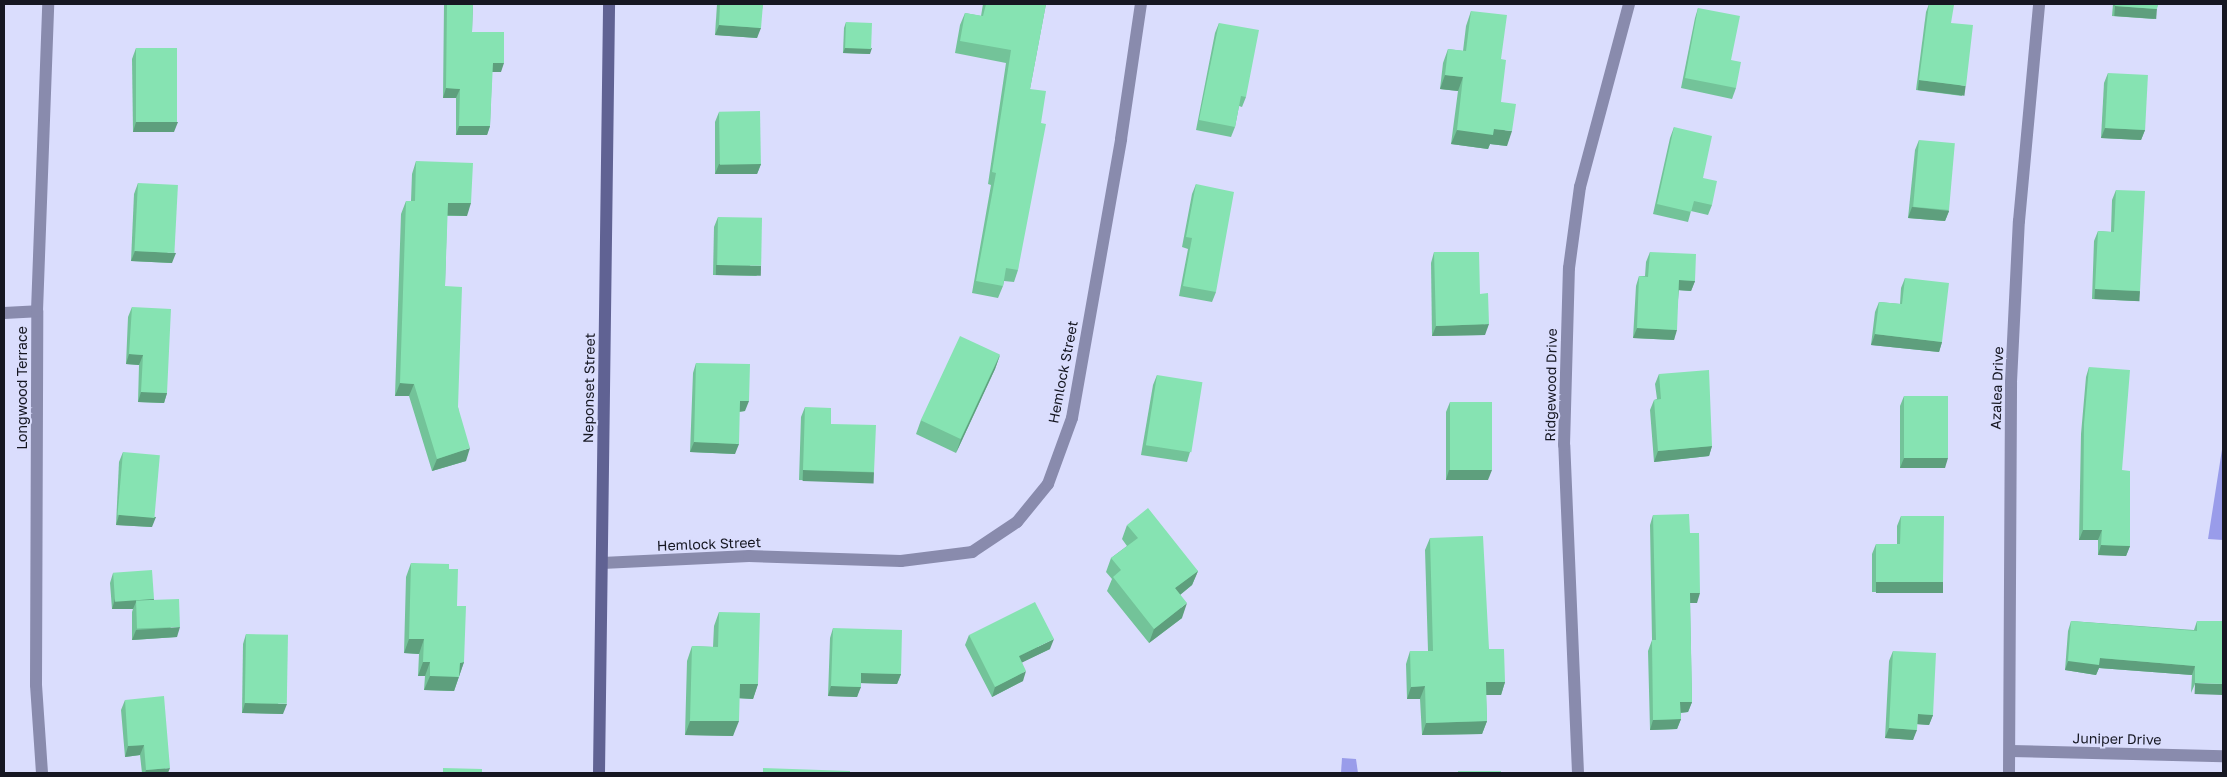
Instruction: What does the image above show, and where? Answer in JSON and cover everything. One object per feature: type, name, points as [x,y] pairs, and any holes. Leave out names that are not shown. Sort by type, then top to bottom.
[{"type":"main road","name":"Neponset Street","points":[[599,773],[609,4]]},
{"type":"street","name":"Longwood Terrace","points":[[42,773],[36,686],[37,311],[48,4]]},
{"type":"street","name":"Hemlock Street","points":[[602,563],[749,556],[901,561],[972,552],[1017,522],[1048,484],[1072,418],[1121,138],[1141,4]]},
{"type":"street","name":"Ridgewood Drive","points":[[1578,773],[1564,445],[1568,268],[1580,187],[1603,110],[1629,4]]},
{"type":"street","name":"Azalea Drive","points":[[2009,773],[2011,751],[2008,561],[2011,382],[2019,221],[2039,4]]},
{"type":"street","points":[[4,313],[37,311]]},
{"type":"street","name":"Juniper Drive","points":[[2011,751],[2223,756]]},
{"type":"shaded area","points":[[2223,443],[2223,540],[2208,539]]},
{"type":"shaded area","points":[[1342,758],[1356,759],[1358,773],[1341,773]]},
{"type":"building","points":[[447,4],[473,4],[472,32],[504,32],[504,63],[493,63],[490,126],[459,126],[460,89],[446,88]]},
{"type":"building","points":[[720,4],[763,4],[761,28],[719,25]]},
{"type":"building","points":[[986,4],[1046,4],[1030,89],[1046,91],[1041,123],[1046,124],[1018,270],[1006,268],[1003,286],[976,281],[996,173],[992,172],[1011,50],[960,41],[965,13],[983,16]]},
{"type":"building","points":[[1929,4],[1954,5],[1951,23],[1973,25],[1966,86],[1919,80]]},
{"type":"building","points":[[2116,4],[2158,4],[2157,9],[2115,6]]},
{"type":"building","points":[[1698,8],[1740,16],[1731,60],[1741,62],[1736,88],[1685,78]]},
{"type":"building","points":[[1471,11],[1507,15],[1501,59],[1506,60],[1501,102],[1516,104],[1512,131],[1494,129],[1493,135],[1457,130],[1463,77],[1445,75],[1448,49],[1466,51]]},
{"type":"building","points":[[846,22],[872,23],[871,49],[845,48]]},
{"type":"building","points":[[1219,23],[1259,30],[1246,97],[1241,96],[1235,127],[1199,120]]},
{"type":"building","points":[[136,48],[177,48],[177,122],[136,122]]},
{"type":"building","points":[[2108,73],[2148,75],[2145,130],[2105,128]]},
{"type":"building","points":[[760,111],[761,164],[720,165],[719,112]]},
{"type":"building","points":[[1674,127],[1712,136],[1703,178],[1717,181],[1712,205],[1694,201],[1691,212],[1657,204]]},
{"type":"building","points":[[1919,140],[1955,143],[1949,210],[1913,207]]},
{"type":"building","points":[[416,161],[473,163],[471,203],[448,203],[445,286],[462,287],[458,407],[470,448],[437,459],[414,384],[400,383],[406,201],[415,201]]},
{"type":"building","points":[[138,183],[178,185],[174,253],[134,251]]},
{"type":"building","points":[[1196,184],[1234,192],[1216,292],[1183,286],[1192,238],[1186,237]]},
{"type":"building","points":[[2116,190],[2145,191],[2140,291],[2095,289],[2098,231],[2114,232]]},
{"type":"building","points":[[718,217],[762,218],[761,266],[717,265]]},
{"type":"building","points":[[1434,252],[1479,252],[1480,294],[1488,293],[1489,324],[1436,326]]},
{"type":"building","points":[[1650,252],[1696,254],[1695,281],[1679,280],[1677,330],[1637,328],[1639,276],[1648,277]]},
{"type":"building","points":[[1905,278],[1949,283],[1942,342],[1875,334],[1879,302],[1902,304]]},
{"type":"building","points":[[132,307],[171,309],[167,393],[141,392],[143,355],[129,354]]},
{"type":"building","points":[[960,336],[1000,355],[961,439],[921,420]]},
{"type":"building","points":[[696,363],[750,364],[749,401],[740,401],[739,444],[694,442]]},
{"type":"building","points":[[2089,367],[2130,370],[2122,470],[2130,471],[2130,546],[2101,545],[2102,530],[2083,530],[2084,424]]},
{"type":"building","points":[[1709,370],[1712,446],[1658,451],[1654,400],[1661,399],[1659,374]]},
{"type":"building","points":[[1157,375],[1202,382],[1191,452],[1146,445]]},
{"type":"building","points":[[1904,396],[1948,396],[1948,458],[1904,458]]},
{"type":"building","points":[[1450,402],[1492,402],[1492,470],[1450,470]]},
{"type":"building","points":[[805,407],[831,408],[831,424],[876,425],[874,472],[803,470]]},
{"type":"building","points":[[123,452],[160,455],[154,518],[118,515]]},
{"type":"building","points":[[1148,508],[1198,571],[1175,588],[1187,603],[1154,629],[1113,577],[1121,570],[1111,558],[1138,538],[1127,525]]},
{"type":"building","points":[[1689,514],[1690,533],[1699,533],[1700,593],[1690,593],[1692,702],[1680,702],[1681,719],[1653,720],[1652,640],[1656,640],[1653,515]]},
{"type":"building","points":[[1901,516],[1944,516],[1943,582],[1876,582],[1876,544],[1900,544]]},
{"type":"building","points":[[1483,536],[1489,649],[1504,649],[1505,682],[1486,682],[1487,721],[1426,723],[1425,686],[1411,687],[1410,651],[1433,651],[1430,538]]},
{"type":"building","points":[[411,563],[449,564],[449,569],[458,569],[457,606],[466,606],[464,662],[460,663],[459,677],[430,676],[430,662],[423,662],[424,639],[409,639]]},
{"type":"building","points":[[152,570],[154,599],[115,602],[113,573]]},
{"type":"building","points":[[179,599],[180,627],[137,628],[136,601]]},
{"type":"building","points":[[1035,602],[1054,639],[1019,656],[1026,671],[995,687],[969,635]]},
{"type":"building","points":[[719,612],[760,613],[758,684],[740,684],[739,721],[690,721],[692,646],[718,647]]},
{"type":"building","points":[[2071,621],[2197,631],[2197,621],[2223,621],[2223,684],[2195,683],[2195,666],[2100,658],[2099,665],[2068,661]]},
{"type":"building","points":[[833,628],[902,630],[901,674],[861,673],[861,687],[831,686]]},
{"type":"building","points":[[246,634],[288,635],[287,704],[245,703]]},
{"type":"building","points":[[1893,651],[1936,653],[1933,715],[1918,714],[1917,730],[1889,728]]},
{"type":"building","points":[[164,696],[170,768],[146,770],[144,745],[128,746],[125,700]]},
{"type":"building","points":[[443,768],[482,769],[482,773],[443,773]]},
{"type":"building","points":[[763,768],[850,771],[850,773],[763,773]]},
{"type":"building","points":[[1458,771],[1501,771],[1501,773],[1458,773]]}]
